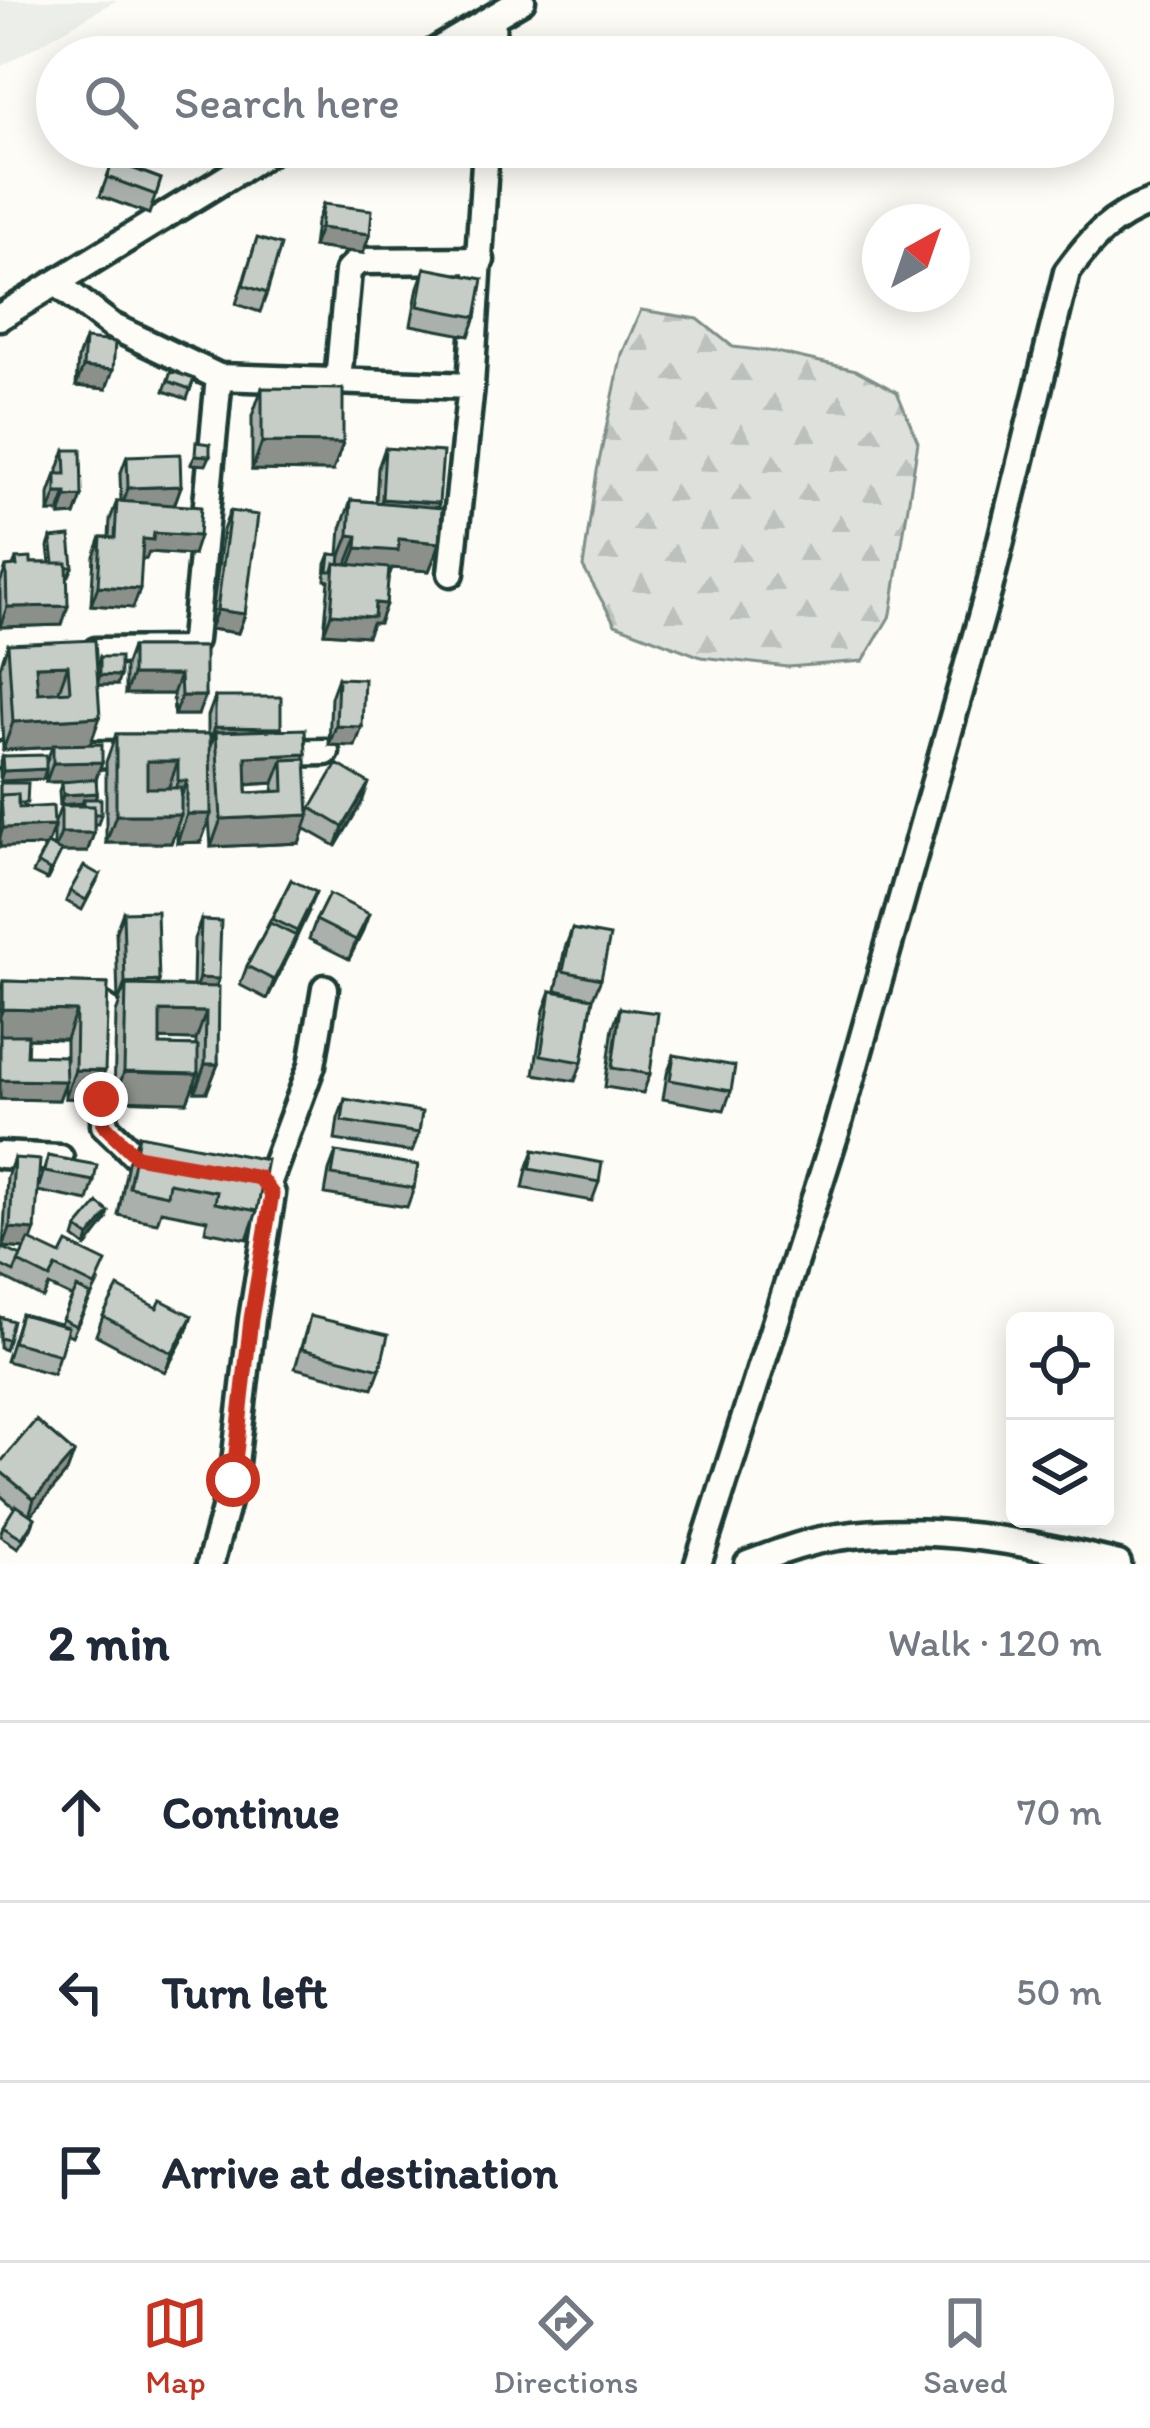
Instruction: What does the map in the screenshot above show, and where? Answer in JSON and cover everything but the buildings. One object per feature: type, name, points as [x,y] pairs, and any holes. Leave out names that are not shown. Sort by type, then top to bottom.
[{"type":"street","points":[[461,36],[522,0]]},
{"type":"street","points":[[492,36],[493,17]]},
{"type":"street","points":[[0,316],[243,168]]},
{"type":"street","points":[[452,573],[471,386],[485,168]]},
{"type":"street","points":[[698,1564],[837,1130],[989,589],[1067,272],[1117,216],[1150,203]]},
{"type":"street","points":[[338,381],[349,272],[358,261],[481,260]]},
{"type":"street","points":[[56,284],[112,326],[219,377],[471,386]]},
{"type":"street","points":[[96,651],[184,650],[194,640],[219,377]]},
{"type":"street","points":[[256,753],[326,752]]},
{"type":"street","points":[[0,755],[163,754]]},
{"type":"street","points":[[210,1564],[233,1480],[251,1319],[272,1194],[268,1184],[312,1065],[325,988]]},
{"type":"street","points":[[60,1000],[97,1002],[107,1009],[104,1125],[136,1156],[178,1163]]},
{"type":"street","points":[[0,1154],[60,1158]]},
{"type":"street","points":[[239,1175],[268,1184]]},
{"type":"street","points":[[748,1564],[806,1544],[860,1535],[925,1533],[1118,1564]]},
{"type":"shaded area","points":[[0,0],[117,0],[54,36],[36,36],[36,46],[0,67]]},
{"type":"green space","points":[[641,310],[698,319],[733,347],[856,370],[897,392],[918,442],[891,614],[863,661],[788,667],[701,657],[615,624],[583,567],[622,354]]},
{"type":"route","points":[[101,1099],[104,1125],[136,1156],[260,1178],[272,1194],[251,1319],[233,1480]]}]
